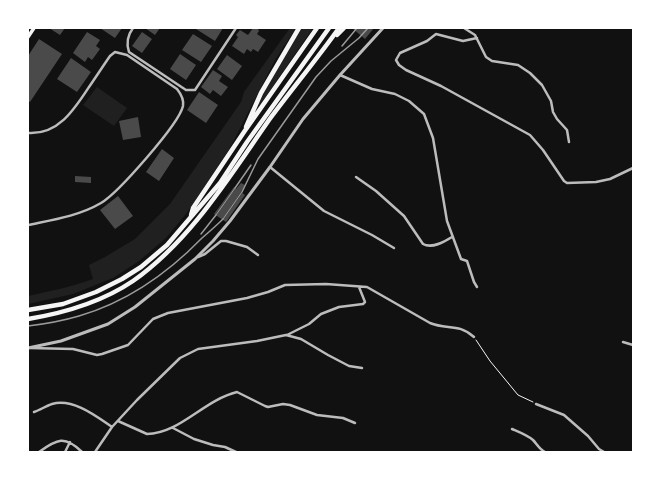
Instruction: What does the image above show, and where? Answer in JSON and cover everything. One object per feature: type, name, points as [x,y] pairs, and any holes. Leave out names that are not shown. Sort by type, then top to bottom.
[{"type":"highway","points":[[244,132],[261,93],[299,28]]},
{"type":"highway","points":[[188,220],[193,208],[244,132],[317,28]]},
{"type":"highway","points":[[28,310],[62,304],[96,292],[141,267],[158,253],[220,183],[247,142],[329,28]]},
{"type":"highway","points":[[28,319],[64,312],[80,307],[107,295],[132,281],[159,260],[189,230],[226,183],[270,118],[339,28]]},
{"type":"highway","points":[[320,54],[344,28]]},
{"type":"main road","points":[[28,37],[34,28]]},
{"type":"street","points":[[133,28],[128,34],[127,46],[129,52],[186,90],[195,90],[236,28]]},
{"type":"street","points":[[28,348],[61,341],[108,324],[140,302],[197,257],[230,221],[303,119],[340,74],[383,28]]},
{"type":"street","points":[[464,28],[475,35],[486,57],[492,61],[518,65],[530,73],[542,85],[551,101],[553,112],[567,130],[569,142]]},
{"type":"street","points":[[477,38],[463,41],[436,34],[427,41],[400,53],[396,60],[399,65],[406,70],[441,86],[530,135],[543,150],[564,181],[596,182],[610,179],[633,168]]},
{"type":"street","points":[[28,133],[36,133],[52,129],[67,117],[75,108],[110,56],[115,52],[127,55],[177,90],[182,99],[183,105],[181,111],[165,135],[131,177],[115,192],[102,202],[81,212],[28,225]]},
{"type":"street","points":[[340,74],[372,89],[395,94],[409,101],[424,114],[433,138],[447,221],[461,259],[466,261],[477,287]]},
{"type":"street","points":[[270,167],[324,211],[359,228],[394,248]]},
{"type":"street","points":[[356,177],[376,191],[404,216],[423,244],[426,246],[437,245],[452,237]]},
{"type":"street","points":[[197,257],[205,254],[221,241],[247,247],[258,255]]},
{"type":"street","points":[[28,348],[73,349],[97,355],[102,354],[128,345],[154,319],[168,313],[247,298],[285,285],[326,284],[350,285],[367,288],[436,325],[460,328],[474,338]]},
{"type":"street","points":[[96,452],[112,427],[180,358],[198,349],[257,341],[286,335],[309,324],[321,314],[338,307],[363,304],[365,302],[359,287]]},
{"type":"street","points":[[286,335],[301,339],[349,366],[362,368]]},
{"type":"street","points":[[623,342],[633,345]]},
{"type":"street","points":[[118,421],[147,434],[152,434],[173,428],[209,404],[228,394],[236,392],[265,406],[290,404],[317,415],[343,418],[355,423]]},
{"type":"street","points":[[34,412],[52,404],[66,402],[96,416],[112,427]]},
{"type":"street","points":[[536,404],[564,415],[604,452]]},
{"type":"street","points":[[173,428],[194,439],[225,447],[236,452]]},
{"type":"street","points":[[512,429],[533,441],[540,450],[545,452]]},
{"type":"street","points":[[39,452],[55,441],[61,439],[70,442],[82,452]]},
{"type":"street","points":[[65,452],[70,442]]},
{"type":"path","points":[[474,338],[490,361],[518,395],[536,404]]},
{"type":"shaded area","points":[[290,28],[296,28],[275,60],[230,148],[186,214],[166,238],[139,261],[113,278],[73,294],[28,304],[28,296],[69,287],[93,279],[89,265],[135,239],[170,204],[241,102],[244,92]]},
{"type":"shaded area","points":[[302,28],[313,28],[260,105],[259,104],[263,94],[273,75]]},
{"type":"shaded area","points":[[97,87],[127,108],[114,126],[83,105]]},
{"type":"building","points":[[49,28],[65,28],[60,35]]},
{"type":"building","points":[[100,28],[122,28],[115,38]]},
{"type":"building","points":[[145,28],[160,28],[155,35]]},
{"type":"building","points":[[196,28],[223,28],[215,41]]},
{"type":"building","points":[[253,28],[258,29],[259,31],[257,34],[266,40],[258,52],[253,49],[251,52],[247,49],[244,54],[232,46],[238,37],[236,35],[240,30],[248,35]]},
{"type":"building","points":[[352,28],[374,28],[365,39]]},
{"type":"building","points":[[87,32],[100,40],[96,46],[100,49],[92,60],[88,57],[85,62],[73,53]]},
{"type":"building","points":[[142,32],[152,39],[142,53],[132,46]]},
{"type":"building","points":[[193,34],[212,46],[201,62],[182,50]]},
{"type":"building","points":[[39,39],[62,54],[30,102],[28,101],[28,56]]},
{"type":"building","points":[[180,54],[196,65],[186,80],[170,69]]},
{"type":"building","points":[[227,55],[242,66],[232,80],[217,69]]},
{"type":"building","points":[[71,58],[91,72],[77,92],[57,79]]},
{"type":"building","points":[[213,70],[222,76],[219,81],[228,87],[221,96],[213,90],[210,94],[201,87]]},
{"type":"building","points":[[199,92],[218,105],[206,123],[187,110]]},
{"type":"building","points":[[138,117],[141,137],[123,140],[119,121]]},
{"type":"building","points":[[162,149],[174,158],[159,181],[146,172]]},
{"type":"building","points":[[75,176],[91,177],[91,183],[75,182]]},
{"type":"building","points":[[241,183],[245,185],[241,192],[245,195],[226,222],[214,214],[234,187],[236,189]]},
{"type":"building","points":[[118,196],[133,216],[115,229],[100,210]]},
{"type":"tram line","points":[[216,215],[235,188]]},
{"type":"tram line","points":[[223,219],[242,192]]},
{"type":"railway","points":[[342,46],[357,28]]},
{"type":"railway","points":[[242,192],[258,159],[316,77],[331,61],[359,38],[368,28]]},
{"type":"railway","points":[[235,188],[251,165]]},
{"type":"railway","points":[[201,234],[216,215]]},
{"type":"railway","points":[[28,326],[79,316],[97,310],[130,295],[175,263],[223,219]]}]
